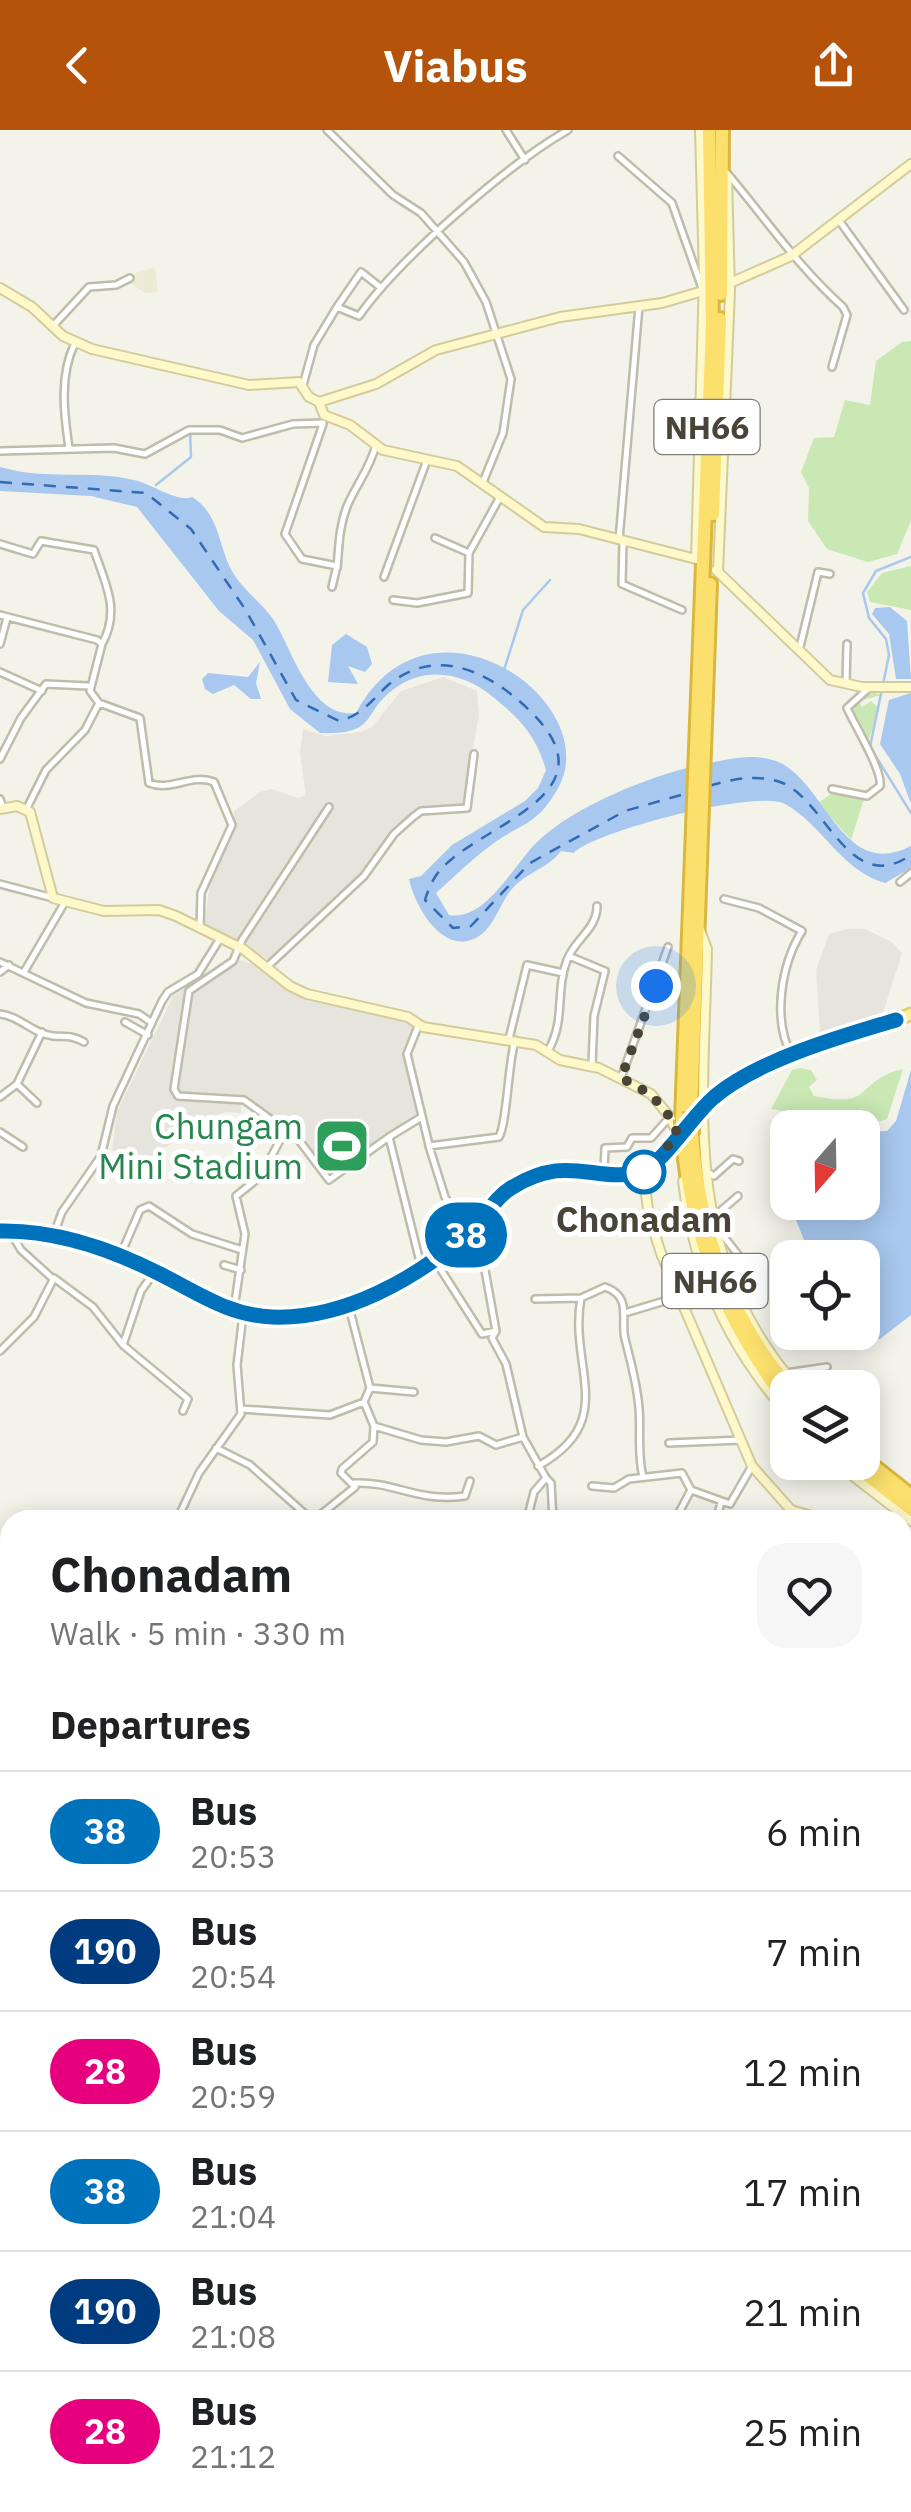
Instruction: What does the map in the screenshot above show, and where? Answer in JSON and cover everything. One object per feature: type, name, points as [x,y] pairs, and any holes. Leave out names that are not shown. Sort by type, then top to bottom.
[{"type":"highway","name":"NH66","points":[[703,717],[696,684],[712,325],[709,130]]},
{"type":"highway","name":"NH66","points":[[724,130],[720,362],[694,933],[694,1050],[685,1124],[705,1231],[752,1336],[777,1370]]},
{"type":"highway","points":[[696,559],[691,663],[696,684]]},
{"type":"highway","points":[[703,717],[714,684],[717,571]]},
{"type":"highway","name":"NH66","points":[[694,933],[683,1072],[687,1181],[702,1248],[742,1338],[770,1378]]},
{"type":"highway","points":[[694,1050],[702,1094]]},
{"type":"highway","points":[[678,1099],[683,1072]]},
{"type":"highway","points":[[880,1468],[911,1492]]},
{"type":"highway","points":[[873,1480],[911,1509]]},
{"type":"main road","points":[[5,1231],[54,1236],[120,1256],[238,1314],[313,1314],[348,1304],[435,1260],[469,1233],[496,1200],[530,1179],[568,1168],[643,1172],[656,1163],[685,1124],[738,1082],[792,1056],[911,1017]]},
{"type":"street","points":[[327,130],[393,195],[421,212],[464,262],[499,335],[512,379],[503,433],[483,482]]},
{"type":"street","points":[[337,138],[341,130]]},
{"type":"street","points":[[506,130],[525,160]]},
{"type":"street","points":[[337,308],[359,316],[380,287],[437,234],[525,160],[568,130]]},
{"type":"street","points":[[0,451],[69,448],[145,454],[189,430],[220,430],[242,438],[325,419],[350,425],[376,445],[457,466],[544,527],[579,529],[696,559],[703,291],[700,130]]},
{"type":"street","points":[[724,130],[730,283],[717,571],[830,680],[846,686],[911,687]]},
{"type":"street","points":[[618,156],[672,203],[703,291]]},
{"type":"street","points":[[730,283],[791,256],[911,164]]},
{"type":"street","points":[[727,172],[783,237],[791,256],[847,315],[832,367]]},
{"type":"street","points":[[838,218],[904,310]]},
{"type":"street","points":[[302,384],[314,346],[360,272],[380,287]]},
{"type":"street","points":[[52,327],[89,286],[124,283],[130,278]]},
{"type":"street","points":[[0,288],[75,342],[144,363],[249,385],[291,380],[302,384],[309,397],[319,402],[325,419],[285,534],[302,560],[337,566]]},
{"type":"street","points":[[319,402],[376,384],[436,350],[560,317],[639,306],[703,291]]},
{"type":"street","points":[[639,306],[621,540],[622,584],[682,610]]},
{"type":"street","points":[[69,448],[64,408],[68,356],[75,342]]},
{"type":"street","points":[[336,577],[340,526],[351,498],[361,488],[376,445]]},
{"type":"street","points":[[384,577],[428,457]]},
{"type":"street","points":[[393,600],[416,603],[468,593],[469,554],[501,495]]},
{"type":"street","points":[[435,538],[469,554]]},
{"type":"street","points":[[0,544],[34,554],[41,541],[94,550],[112,600],[110,623],[89,686],[99,703],[140,718],[150,783],[160,787],[210,779],[231,818],[201,892],[200,928]]},
{"type":"street","points":[[332,586],[337,566]]},
{"type":"street","points":[[798,653],[818,572],[830,574]]},
{"type":"street","points":[[0,644],[3,616],[102,644]]},
{"type":"street","points":[[846,686],[848,644]]},
{"type":"street","points":[[0,672],[42,691]]},
{"type":"street","points":[[0,760],[21,718],[52,682],[89,686]]},
{"type":"street","points":[[832,789],[867,796],[880,786],[879,771],[868,757],[847,708],[870,688]]},
{"type":"street","points":[[26,808],[46,770],[85,730],[99,703]]},
{"type":"street","points":[[268,966],[364,876],[412,816],[421,811],[466,808],[474,754]]},
{"type":"street","points":[[1,805],[26,808]]},
{"type":"street","points":[[26,808],[37,828],[53,898]]},
{"type":"street","points":[[329,808],[228,966],[189,990],[175,1092],[244,1100],[286,1128],[329,1180],[420,1118]]},
{"type":"street","points":[[900,882],[911,873]]},
{"type":"street","points":[[0,884],[104,911],[159,910],[241,948],[290,986],[307,994],[408,1017],[418,1024],[512,1040],[548,1051],[560,1060],[592,1065],[651,1094],[685,1124]]},
{"type":"street","points":[[724,899],[758,908],[802,930],[788,956],[780,1013],[783,1041],[792,1056]]},
{"type":"street","points":[[24,972],[65,902]]},
{"type":"street","points":[[548,1051],[560,1028],[562,973],[568,956],[598,918],[598,906]]},
{"type":"street","points":[[694,933],[707,949],[702,1094],[685,1124],[698,1264],[727,1329],[770,1389]]},
{"type":"street","points":[[694,933],[678,1099],[704,1170],[713,1222],[740,1296],[784,1370]]},
{"type":"street","points":[[54,1236],[62,1212],[101,1156],[112,1106],[168,992],[198,974],[221,937]]},
{"type":"street","points":[[621,1078],[668,947]]},
{"type":"street","points":[[568,956],[605,971],[594,1016],[592,1065]]},
{"type":"street","points":[[0,962],[86,1003],[139,1014],[152,1024]]},
{"type":"street","points":[[0,972],[9,965]]},
{"type":"street","points":[[429,1146],[499,1137],[506,1126],[502,1104],[527,965],[562,973]]},
{"type":"street","points":[[0,1014],[14,1015],[42,1032],[84,1042]]},
{"type":"street","points":[[125,1022],[148,1035]]},
{"type":"street","points":[[418,1024],[406,1054],[420,1118],[446,1196],[483,1259],[496,1331],[492,1338],[506,1364],[523,1436],[550,1483],[551,1510]]},
{"type":"street","points":[[0,1096],[18,1084],[42,1032]]},
{"type":"street","points":[[18,1084],[37,1103]]},
{"type":"street","points":[[604,1171],[605,1148],[627,1147],[632,1138],[651,1138],[685,1124]]},
{"type":"street","points":[[182,1510],[199,1472],[241,1409],[237,1365],[244,1222],[234,1204],[236,1196],[261,1176],[286,1128]]},
{"type":"street","points":[[0,1132],[22,1147]]},
{"type":"street","points":[[389,1137],[412,1241],[422,1268]]},
{"type":"street","points":[[704,1170],[714,1176],[733,1160],[739,1161]]},
{"type":"street","points":[[643,1172],[648,1217],[752,1466],[791,1510]]},
{"type":"street","points":[[713,1222],[718,1209],[738,1196]]},
{"type":"street","points":[[120,1256],[140,1210],[149,1206],[192,1234],[242,1250]]},
{"type":"street","points":[[713,1222],[750,1270]]},
{"type":"street","points":[[5,1231],[52,1278],[84,1298],[123,1345],[188,1399],[183,1411]]},
{"type":"street","points":[[435,1260],[482,1334],[496,1331]]},
{"type":"street","points":[[224,1264],[241,1270]]},
{"type":"street","points":[[123,1345],[142,1291],[155,1271]]},
{"type":"street","points":[[0,1351],[34,1318],[52,1278]]},
{"type":"street","points":[[535,1299],[581,1298],[605,1287],[612,1290],[628,1312],[624,1334],[637,1392],[637,1454],[643,1477]]},
{"type":"street","points":[[628,1312],[681,1296]]},
{"type":"street","points":[[538,1466],[560,1453],[584,1422],[587,1387],[577,1320],[581,1298]]},
{"type":"street","points":[[348,1304],[370,1388],[364,1402],[374,1426],[373,1442],[340,1473],[354,1483],[370,1482],[441,1500],[465,1496],[470,1482]]},
{"type":"street","points":[[806,1370],[826,1367]]},
{"type":"street","points":[[370,1388],[414,1392]]},
{"type":"street","points":[[241,1409],[330,1415],[364,1402]]},
{"type":"street","points":[[374,1426],[433,1441],[480,1436],[496,1445],[523,1436]]},
{"type":"street","points":[[669,1444],[741,1440]]},
{"type":"street","points":[[216,1448],[250,1466],[301,1510]]},
{"type":"street","points":[[592,1486],[614,1488],[643,1477],[682,1473],[691,1490],[733,1502],[752,1466]]},
{"type":"street","points":[[530,1510],[534,1492],[546,1478]]},
{"type":"street","points":[[858,1480],[897,1510]]},
{"type":"street","points":[[326,1510],[355,1487],[354,1483]]},
{"type":"street","points":[[680,1510],[691,1490]]},
{"type":"street","points":[[720,1510],[721,1501]]},
{"type":"shaded area","points":[[155,268],[158,292],[145,293],[129,282],[137,272]]},
{"type":"shaded area","points":[[443,677],[477,691],[479,716],[462,806],[421,809],[403,822],[355,881],[270,960],[204,925],[212,872],[234,828],[234,811],[260,792],[272,789],[298,798],[306,795],[300,753],[303,729],[326,736],[361,732],[372,727],[401,691]]},
{"type":"shaded area","points":[[865,929],[892,942],[902,953],[880,1022],[816,1045],[820,1031],[816,970],[829,934]]},
{"type":"shaded area","points":[[232,958],[253,964],[288,991],[316,1002],[414,1023],[404,1048],[417,1116],[331,1177],[294,1130],[241,1105],[241,1113],[225,1112],[208,1119],[142,1163],[112,1150],[117,1112],[173,996]]},
{"type":"green space","points":[[911,341],[911,521],[897,554],[868,562],[827,549],[808,521],[809,488],[801,472],[814,438],[834,437],[845,400],[870,405],[876,361],[902,342]]},
{"type":"green space","points":[[911,566],[911,610],[870,602],[867,592],[882,573]]},
{"type":"green space","points":[[868,690],[881,695],[859,701],[862,707],[871,701],[879,709],[868,742],[848,699]]},
{"type":"green space","points":[[832,793],[864,799],[851,840],[818,803]]},
{"type":"green space","points":[[903,1069],[887,1119],[880,1121],[880,1110],[771,1109],[792,1070],[811,1070],[817,1080],[809,1087],[814,1096],[847,1099],[887,1074]]},
{"type":"green space","name":"Chungam Mini Stadium","points":[[353,1118],[372,1143],[331,1175],[312,1150]]},
{"type":"water","points":[[0,467],[117,477],[180,497],[192,497],[208,512],[232,571],[273,619],[304,679],[326,705],[340,712],[356,713],[388,673],[426,655],[465,654],[503,668],[536,691],[558,722],[566,756],[557,790],[535,817],[486,849],[436,893],[449,915],[475,910],[537,842],[594,803],[665,774],[742,758],[776,761],[793,772],[836,824],[867,851],[887,853],[911,846],[911,868],[885,883],[869,877],[785,804],[744,802],[643,824],[574,853],[561,851],[513,887],[482,934],[468,941],[444,936],[433,927],[417,902],[409,879],[421,876],[452,845],[525,801],[538,788],[546,770],[532,737],[519,721],[470,682],[432,675],[406,681],[394,689],[361,726],[339,733],[320,733],[290,709],[253,640],[219,611],[137,507],[91,496],[0,491]]},
{"type":"water","points":[[890,607],[907,621],[911,679],[896,679],[889,634],[872,614],[875,608]]},
{"type":"water","points":[[346,634],[367,647],[372,664],[365,672],[348,666],[358,684],[328,682],[332,645]]},
{"type":"water","points":[[260,662],[256,683],[261,699],[251,699],[234,685],[213,694],[205,689],[202,679],[208,673],[248,677]]},
{"type":"water","points":[[911,693],[911,804],[900,774],[880,744],[889,700]]},
{"type":"water","points":[[911,1070],[911,1315],[880,1339],[880,1240],[804,1240],[796,1220],[880,1220],[880,1131],[887,1131],[896,1121]]},
{"type":"waterway","points":[[156,485],[191,457],[190,431]]},
{"type":"waterway","points":[[911,557],[876,571],[863,593],[869,618],[886,639],[889,655],[870,747],[911,813]]},
{"type":"waterway","points":[[504,670],[523,610],[550,580]]},
{"type":"ferry route","points":[[0,482],[146,493],[191,529],[245,609],[296,700],[339,721],[360,712],[405,674],[442,665],[479,674],[529,710],[552,739],[559,763],[552,784],[536,802],[463,850],[437,874],[425,900],[453,928],[471,926],[530,863],[625,811],[688,793]]},
{"type":"ferry route","points":[[709,786],[744,778],[780,782],[796,791],[839,841],[870,864],[889,865],[911,855]]},
{"type":"bus line","name":"38","points":[[0,1231],[54,1236],[106,1250],[243,1315],[313,1314],[387,1288],[422,1268],[469,1233],[510,1188],[546,1172],[568,1168],[643,1172],[656,1163],[677,1133],[715,1096],[738,1082],[792,1056],[896,1020]]},
{"type":"place","name":"Chungam Mini Stadium","points":[[342,1146]]},
{"type":"place","name":"Chonadam","points":[[644,1172]]},
{"type":"route","points":[[644,1172],[656,1163],[677,1133],[670,1116],[651,1094],[621,1078],[656,986]]}]
